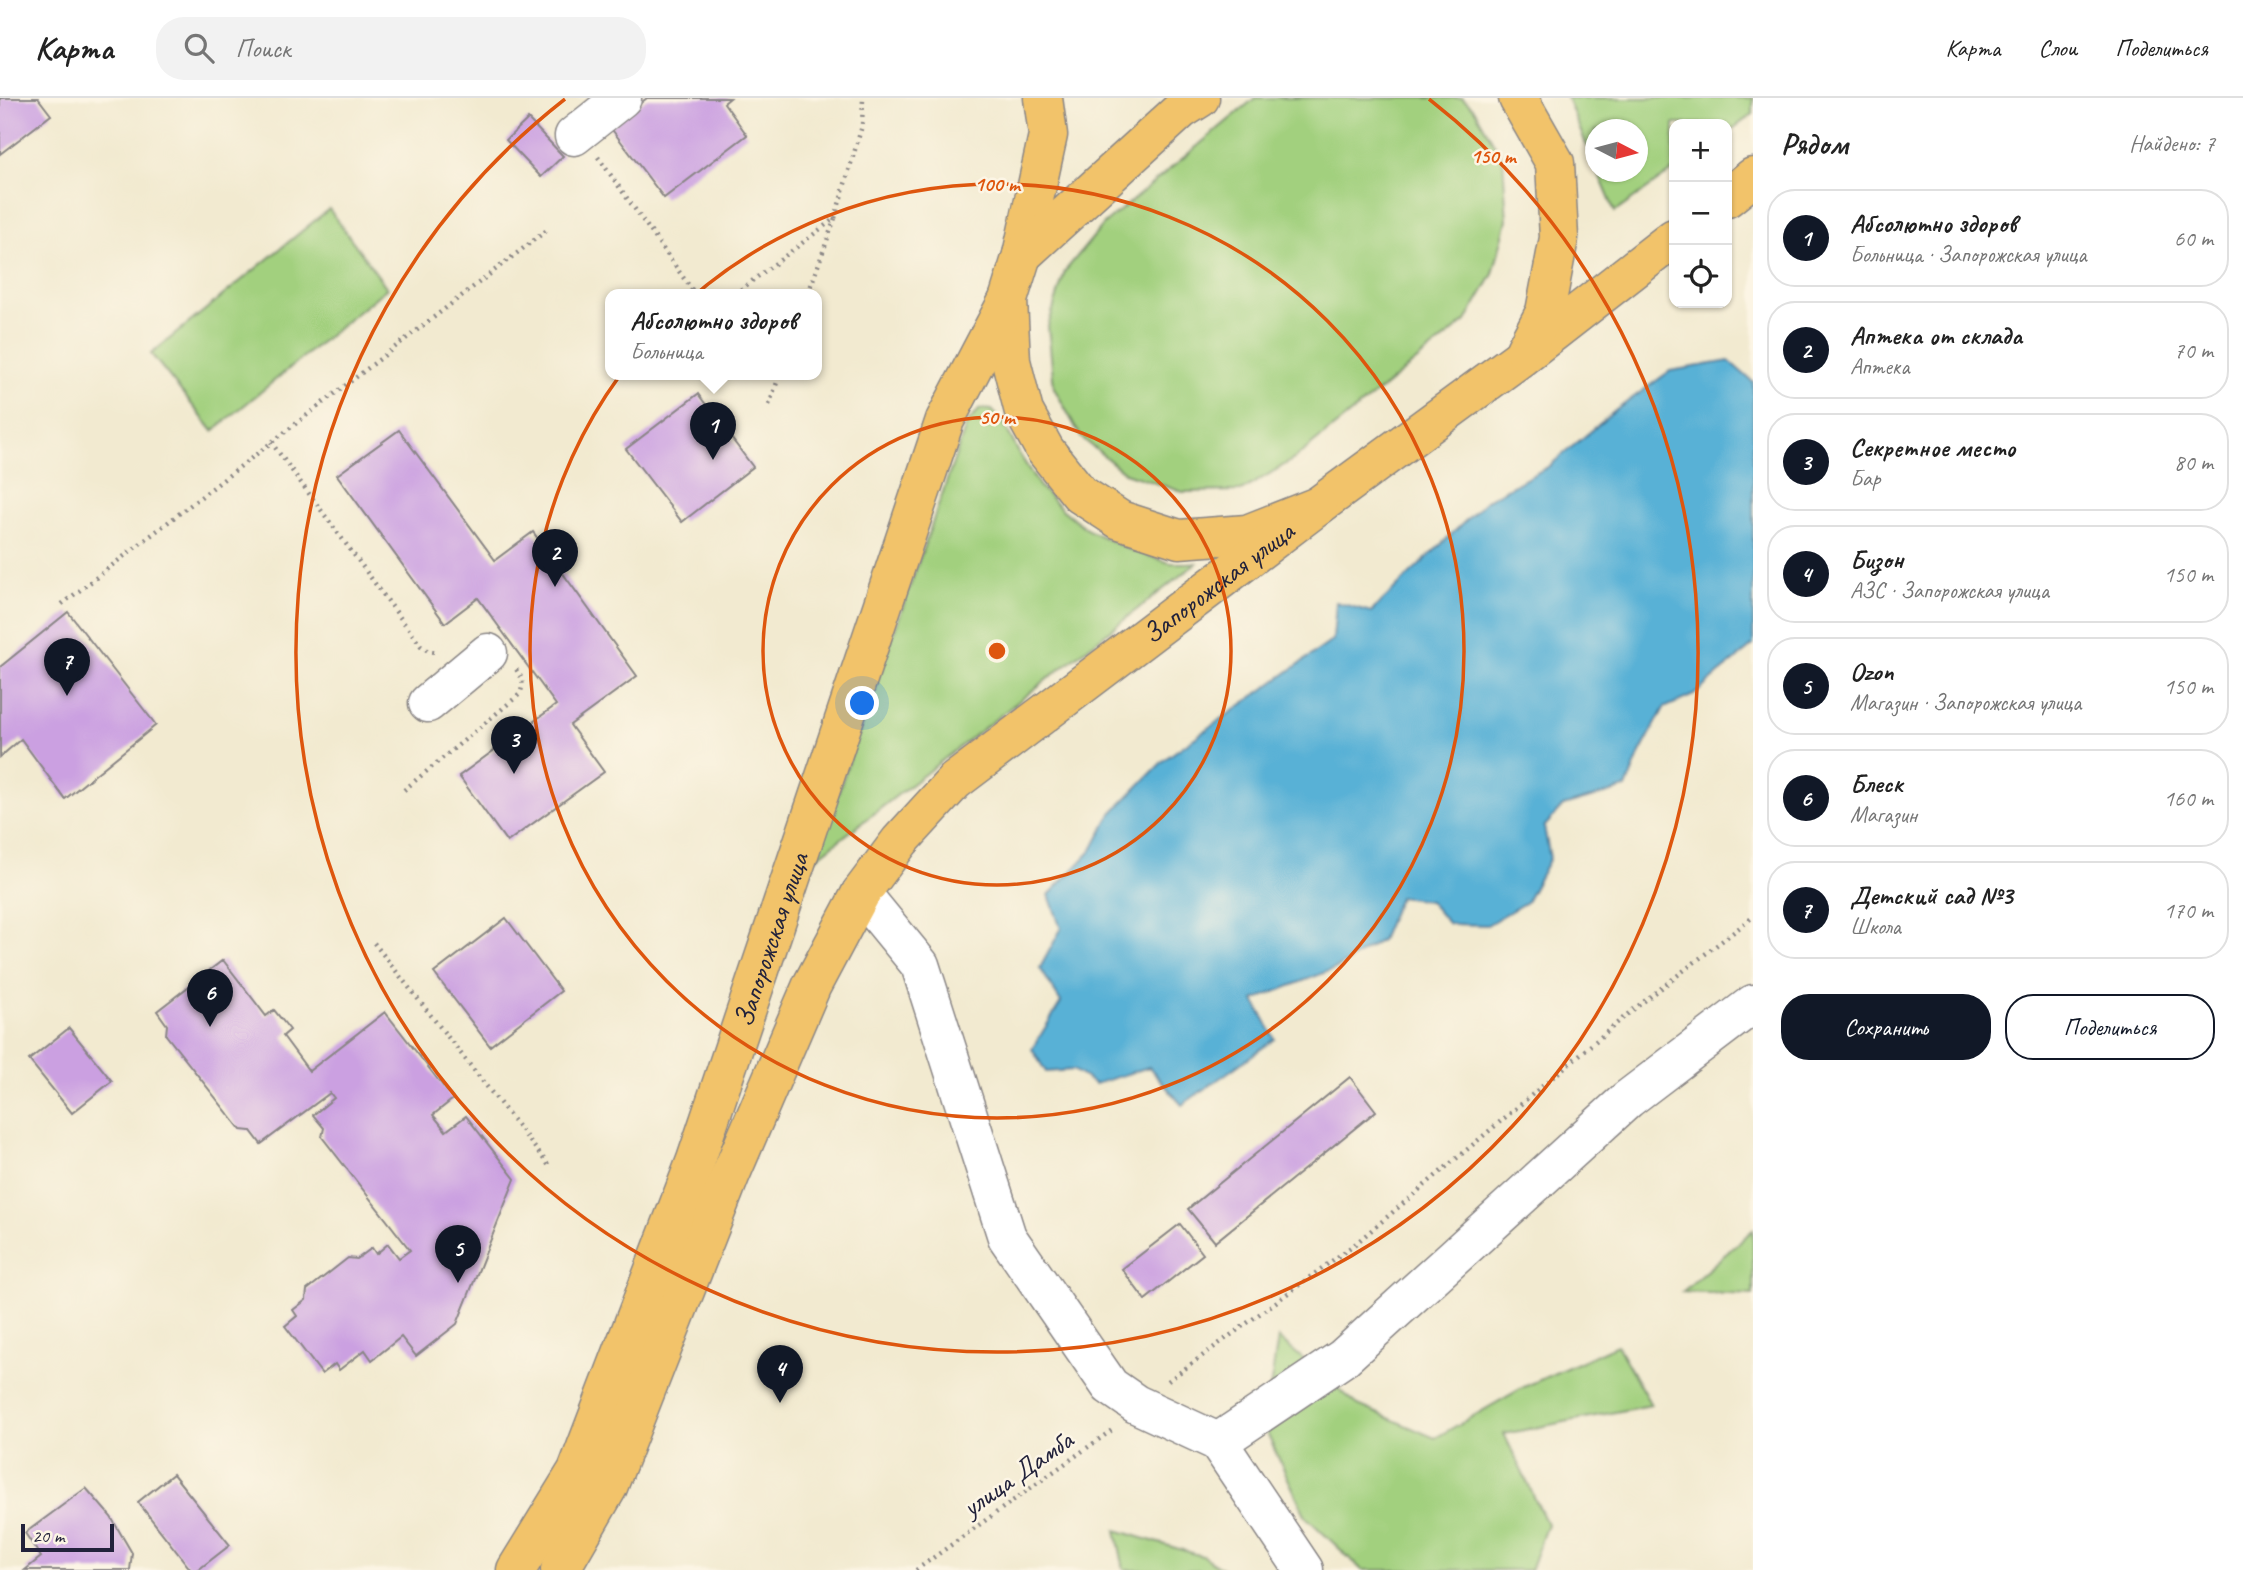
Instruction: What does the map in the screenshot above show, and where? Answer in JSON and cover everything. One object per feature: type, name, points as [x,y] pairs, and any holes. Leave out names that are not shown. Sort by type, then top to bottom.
[{"type":"main road","points":[[1043,98],[1048,135],[1023,255],[1008,300],[1011,361],[1024,412],[1045,450],[1080,494],[1120,520],[1179,538],[1247,534],[1318,506],[1520,358],[1669,242]]},
{"type":"main road","points":[[1023,255],[1181,110],[1200,98]]},
{"type":"main road","points":[[1518,98],[1555,163],[1559,238],[1545,312],[1520,358]]},
{"type":"main road","points":[[1732,194],[1753,177]]},
{"type":"main road","name":"Запорожская улица","points":[[516,1570],[577,1471],[696,1160],[945,420],[1008,300]]},
{"type":"main road","name":"Запорожская улица","points":[[560,1570],[608,1487],[730,1176],[812,985],[861,893],[900,841],[955,781],[1318,506]]},
{"type":"lane","points":[[583,142],[622,98]]},
{"type":"lane","points":[[428,703],[501,661]]},
{"type":"lane","points":[[861,893],[920,965],[1007,1237],[1110,1386],[1136,1404],[1218,1442],[1304,1570]]},
{"type":"lane","points":[[1218,1442],[1343,1358],[1628,1098],[1753,1004]]},
{"type":"path","points":[[810,289],[835,218],[862,126],[863,98]]},
{"type":"path","points":[[583,142],[691,289]]},
{"type":"path","points":[[742,289],[835,218]]},
{"type":"path","points":[[62,604],[547,230]]},
{"type":"path","points":[[769,405],[778,380]]},
{"type":"path","points":[[271,442],[421,646],[428,651],[441,652]]},
{"type":"path","points":[[404,790],[520,694],[523,678],[501,661]]},
{"type":"path","name":"улица Дамба","points":[[916,1570],[1108,1434],[1136,1404],[1355,1244],[1629,1013],[1753,917]]},
{"type":"path","points":[[374,943],[550,1167]]},
{"type":"green space","points":[[1255,98],[1462,98],[1474,109],[1503,159],[1507,220],[1493,274],[1466,321],[1294,459],[1241,491],[1183,492],[1125,473],[1081,437],[1054,388],[1048,326],[1065,271],[1104,224]]},
{"type":"green space","points":[[1567,98],[1753,98],[1753,114],[1732,129],[1732,119],[1669,119],[1669,174],[1615,212],[1602,182],[1648,182],[1648,119],[1585,119],[1585,142]]},
{"type":"green space","points":[[329,209],[387,288],[213,431],[151,354]]},
{"type":"green space","points":[[980,409],[992,410],[1003,422],[1040,487],[1088,530],[1128,549],[1170,563],[1197,563],[815,859],[967,423]]},
{"type":"green space","points":[[1753,1230],[1753,1295],[1682,1292]]},
{"type":"green space","points":[[1278,1338],[1358,1405],[1435,1438],[1524,1387],[1617,1345],[1651,1405],[1504,1434],[1547,1524],[1530,1570],[1362,1570],[1306,1517],[1264,1427]]},
{"type":"green space","points":[[1116,1530],[1202,1556],[1225,1570],[1124,1570]]},
{"type":"water","points":[[1729,361],[1753,382],[1753,645],[1694,695],[1664,708],[1640,753],[1626,788],[1563,806],[1544,827],[1550,858],[1526,902],[1487,925],[1449,924],[1429,901],[1399,897],[1381,940],[1339,967],[1254,1000],[1275,1039],[1182,1105],[1149,1067],[1095,1084],[1073,1070],[1046,1072],[1032,1049],[1061,1002],[1040,968],[1061,929],[1049,895],[1092,850],[1111,814],[1165,759],[1333,640],[1336,602],[1371,612],[1488,499],[1548,467],[1616,410],[1670,371]]},
{"type":"building","points":[[0,98],[38,98],[51,115],[0,154]]},
{"type":"building","points":[[647,98],[730,98],[724,103],[747,135],[664,198],[610,127]]},
{"type":"building","points":[[528,119],[563,156],[541,177],[506,140]]},
{"type":"building","points":[[698,394],[753,467],[682,522],[626,449]]},
{"type":"building","points":[[399,430],[495,560],[533,532],[637,676],[570,725],[604,772],[507,842],[459,776],[556,705],[478,598],[445,623],[337,475]]},
{"type":"building","points":[[68,612],[156,725],[65,799],[21,739],[0,757],[0,667]]},
{"type":"building","points":[[506,918],[561,991],[490,1046],[434,973]]},
{"type":"building","points":[[223,960],[266,1016],[274,1010],[290,1030],[283,1036],[309,1071],[385,1012],[453,1099],[433,1115],[446,1131],[466,1116],[515,1179],[457,1324],[416,1356],[401,1337],[372,1360],[365,1350],[339,1370],[335,1364],[322,1374],[285,1326],[297,1316],[293,1310],[306,1300],[307,1290],[348,1258],[357,1259],[372,1248],[376,1254],[388,1244],[399,1258],[410,1250],[322,1137],[324,1128],[313,1115],[334,1098],[330,1093],[261,1144],[251,1131],[241,1130],[166,1035],[167,1025],[157,1011]]},
{"type":"building","points":[[69,1028],[112,1081],[72,1113],[29,1060]]},
{"type":"building","points":[[1350,1077],[1376,1111],[1215,1242],[1188,1209]]},
{"type":"building","points":[[1180,1224],[1203,1254],[1145,1300],[1122,1269]]},
{"type":"building","points":[[173,1474],[230,1545],[198,1570],[191,1570],[138,1502]]},
{"type":"building","points":[[86,1488],[111,1517],[132,1553],[130,1570],[25,1570],[41,1557],[25,1533]]},
{"type":"place","name":"Абсолютно здоров","points":[[713,460]]},
{"type":"place","name":"Аптека от склада","points":[[555,587]]},
{"type":"place","name":"Детский сад №3","points":[[67,696]]},
{"type":"place","name":"Секретное место","points":[[514,774]]},
{"type":"place","name":"Блеск","points":[[210,1027]]},
{"type":"place","name":"Ozon","points":[[458,1283]]},
{"type":"place","name":"Бизон","points":[[780,1403]]}]
